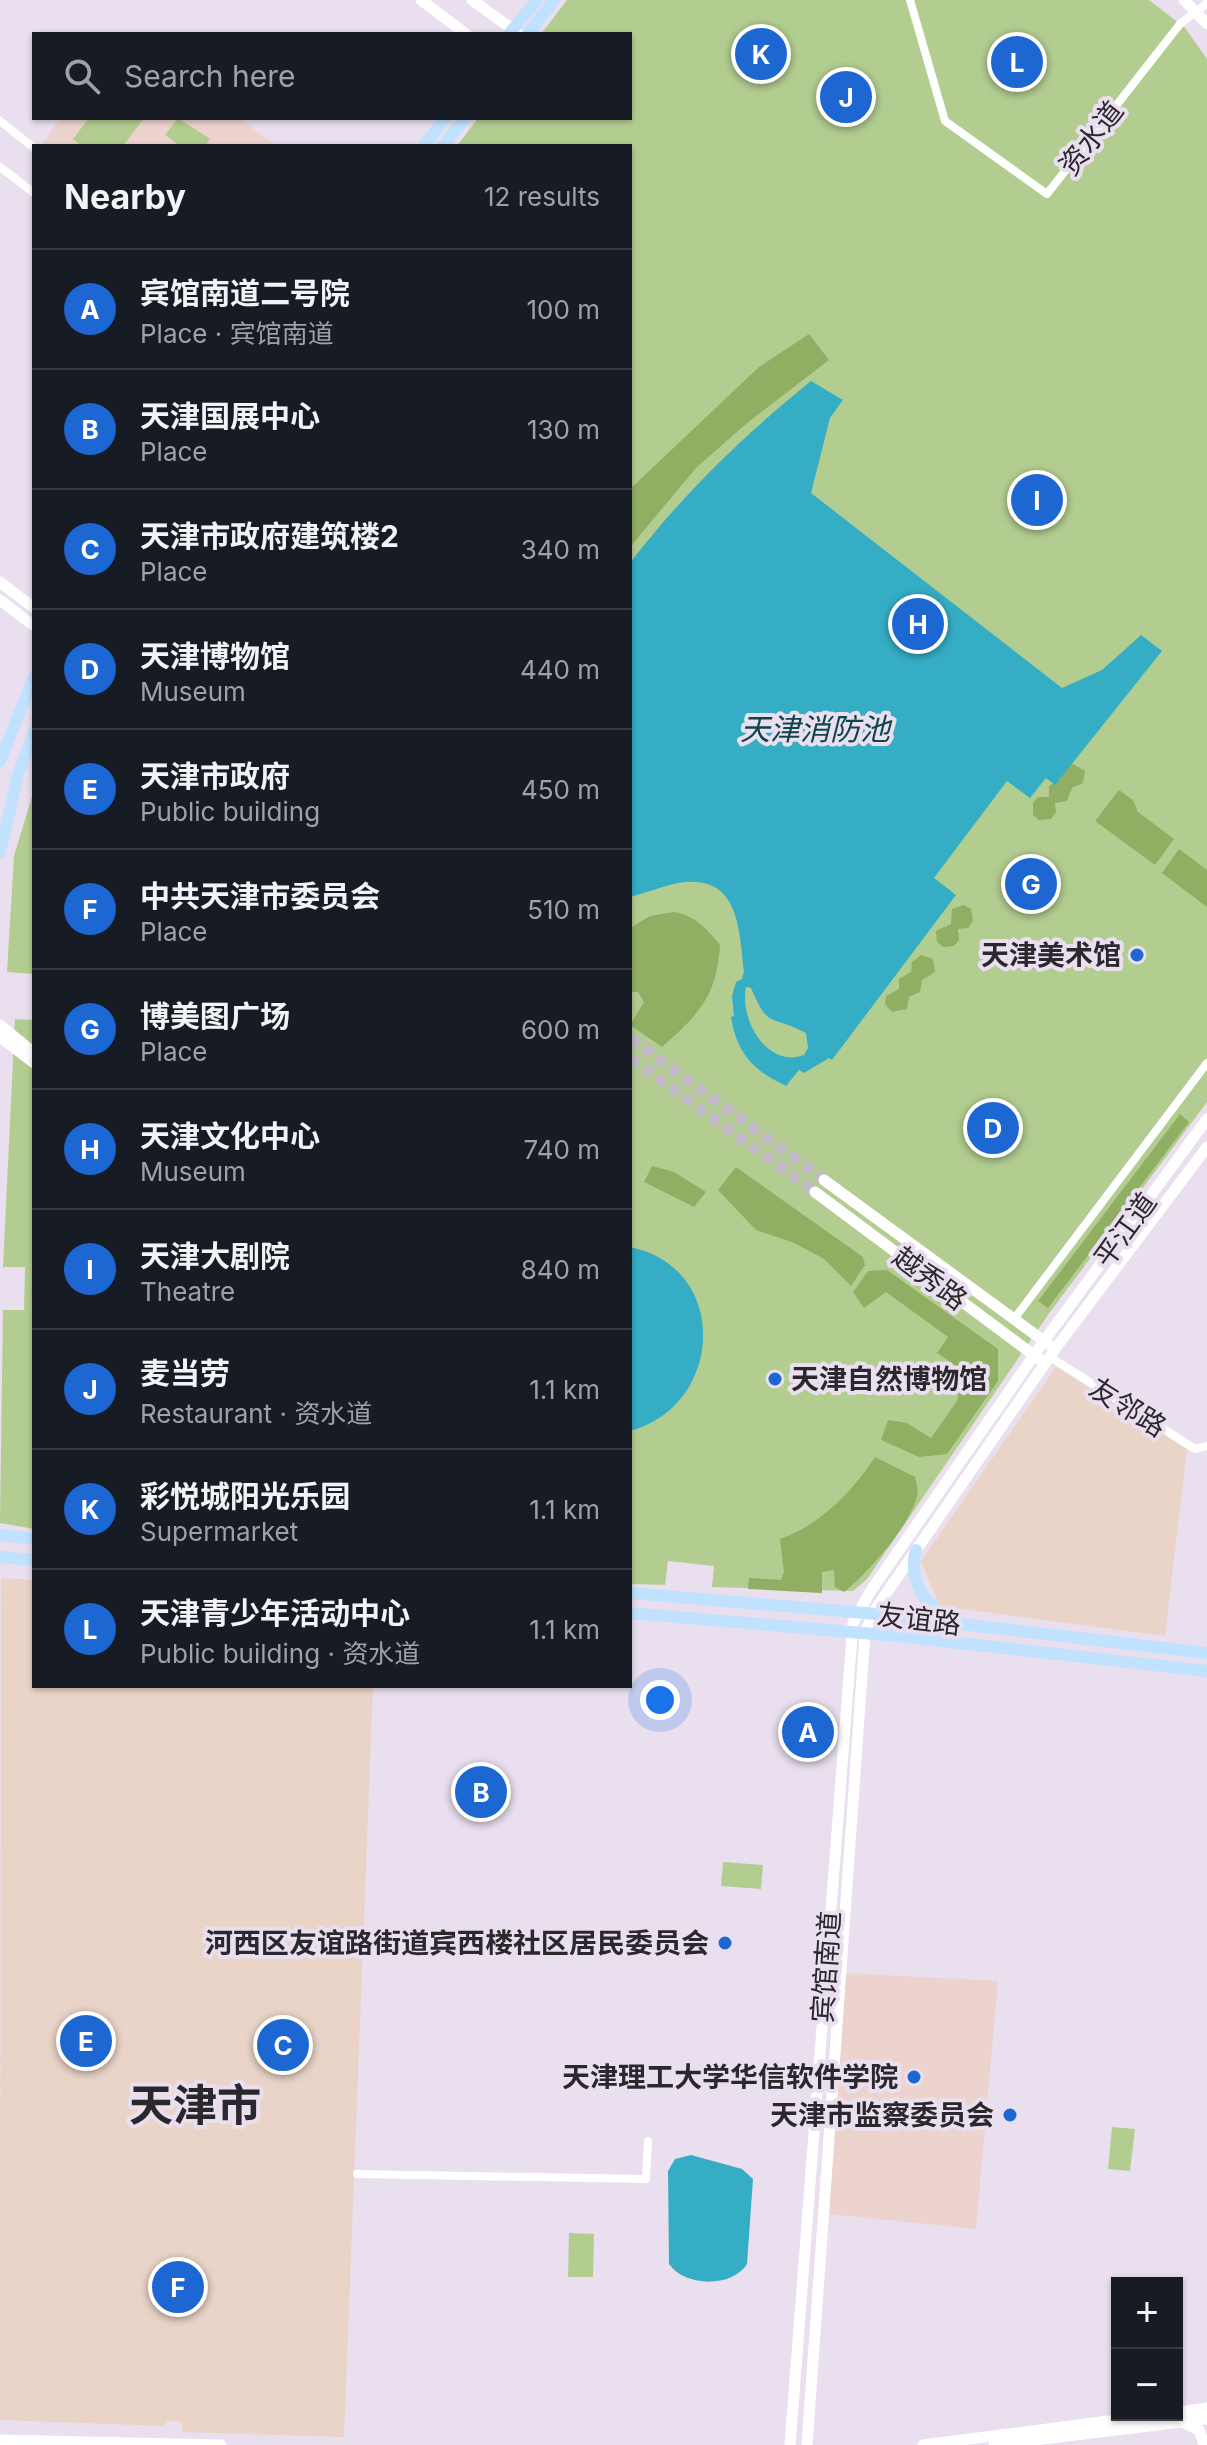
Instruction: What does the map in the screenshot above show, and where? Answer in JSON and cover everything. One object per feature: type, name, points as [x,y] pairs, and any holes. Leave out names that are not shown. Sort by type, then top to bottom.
[{"type":"main road","points":[[421,0],[463,32]]},
{"type":"main road","points":[[472,0],[513,32]]},
{"type":"main road","points":[[515,32],[537,0]]},
{"type":"main road","points":[[530,32],[554,0]]},
{"type":"main road","points":[[1184,0],[1203,7],[1207,24]]},
{"type":"main road","points":[[426,144],[444,120]]},
{"type":"main road","points":[[445,144],[463,120]]},
{"type":"main road","points":[[0,582],[32,606]]},
{"type":"main road","points":[[0,600],[32,624]]},
{"type":"main road","points":[[0,761],[32,681]]},
{"type":"main road","points":[[0,853],[18,775],[32,736]]},
{"type":"main road","points":[[0,1025],[32,1051]]},
{"type":"main road","points":[[0,1037],[32,1061]]},
{"type":"main road","name":"平江道","points":[[858,1613],[1034,1355],[1207,1119]]},
{"type":"main road","name":"平江道","points":[[916,1550],[1050,1357],[1207,1147]]},
{"type":"main road","name":"越秀路","points":[[815,1192],[1034,1355],[1050,1357],[1044,1341],[824,1180]]},
{"type":"main road","points":[[0,1535],[32,1539]]},
{"type":"main road","points":[[916,1550],[915,1576],[931,1605],[952,1617],[995,1628]]},
{"type":"main road","name":"宾馆南道","points":[[807,2445],[865,1634],[872,1614],[916,1550]]},
{"type":"main road","points":[[0,1557],[32,1560]]},
{"type":"main road","name":"友谊路","points":[[632,1593],[872,1614],[1207,1653]]},
{"type":"main road","name":"友谊路","points":[[632,1613],[865,1634],[1207,1671]]},
{"type":"main road","name":"宾馆南道","points":[[790,2445],[850,1633],[858,1613]]},
{"type":"main road","points":[[1183,2415],[1206,2418],[1204,2444]]},
{"type":"main road","points":[[1183,2418],[1199,2430],[1204,2444]]},
{"type":"main road","points":[[923,2445],[1111,2421]]},
{"type":"main road","points":[[994,2445],[1142,2421]]},
{"type":"main road","points":[[0,2440],[221,2445]]},
{"type":"street","name":"资水道","points":[[910,0],[945,121],[1047,194],[1180,24],[1203,7]]},
{"type":"street","points":[[0,121],[32,146]]},
{"type":"street","points":[[0,167],[32,191]]},
{"type":"street","points":[[1014,1319],[1207,1063]]},
{"type":"street","name":"友邻路","points":[[1050,1357],[1195,1449],[1207,1446]]},
{"type":"street","points":[[357,2174],[646,2179],[648,2141]]},
{"type":"shaded area","points":[[59,120],[242,120],[273,144],[42,144]]},
{"type":"shaded area","points":[[1056,1367],[1187,1449],[1165,1636],[940,1606],[921,1561]]},
{"type":"shaded area","points":[[1,1578],[32,1580],[32,1688],[373,1688],[344,2437],[182,2432],[182,2422],[166,2421],[165,2426],[0,2420]]},
{"type":"shaded area","name":"天津理工大学华信软件学院","points":[[845,1973],[998,1981],[976,2229],[828,2214]]},
{"type":"green space","points":[[567,0],[1149,0],[1185,28],[1207,59],[1207,1102],[1050,1312],[867,1579],[853,1591],[712,1587],[714,1566],[668,1561],[665,1585],[632,1584],[632,144],[458,144],[476,120],[632,120],[632,32],[543,32]]},
{"type":"green space","points":[[87,120],[142,120],[124,144],[79,144],[73,139]]},
{"type":"green space","points":[[176,120],[181,120],[210,139],[206,144],[177,144],[165,135]]},
{"type":"green space","points":[[809,334],[829,360],[747,423],[696,468],[632,545],[632,487],[759,367]]},
{"type":"green space","points":[[1071,763],[1085,771],[1083,783],[1072,788],[1067,801],[1055,803],[1056,812],[1051,819],[1039,820],[1033,815],[1033,803],[1038,797],[1049,797],[1049,786],[1061,779],[1061,774]]},
{"type":"green space","points":[[1119,790],[1133,800],[1138,812],[1174,839],[1155,865],[1095,821]]},
{"type":"green space","points":[[32,797],[32,974],[7,972],[14,856]]},
{"type":"green space","points":[[1179,849],[1207,870],[1207,907],[1162,873]]},
{"type":"green space","points":[[964,905],[971,909],[973,921],[968,928],[958,929],[959,940],[954,946],[943,947],[937,942],[936,931],[951,924],[952,909]]},
{"type":"green space","points":[[674,912],[688,916],[720,945],[715,978],[704,1003],[662,1047],[632,1026],[644,1002],[638,992],[632,992],[632,927],[650,916]]},
{"type":"green space","points":[[921,955],[933,959],[935,972],[922,980],[920,992],[909,997],[907,1009],[892,1012],[885,1004],[886,996],[899,989],[899,979],[911,972],[912,962]]},
{"type":"green space","points":[[15,1019],[32,1020],[32,1529],[0,1523],[3,1310],[24,1310],[25,1267],[3,1267]]},
{"type":"green space","points":[[1180,1114],[1189,1122],[1048,1308],[1038,1301]]},
{"type":"green space","points":[[652,1166],[674,1172],[706,1192],[694,1207],[644,1182]]},
{"type":"green space","points":[[736,1167],[863,1257],[865,1265],[851,1286],[824,1259],[794,1243],[756,1230],[718,1190]]},
{"type":"green space","points":[[887,1270],[998,1349],[998,1381],[947,1454],[919,1457],[881,1440],[888,1420],[907,1423],[931,1438],[957,1401],[964,1371],[937,1353],[948,1337],[886,1292],[864,1308],[853,1292],[868,1271]]},
{"type":"green space","points":[[875,1457],[915,1477],[918,1494],[897,1535],[865,1573],[844,1592],[835,1587],[834,1570],[822,1572],[822,1593],[748,1589],[749,1578],[781,1580],[784,1572],[780,1539],[795,1533],[834,1506]]},
{"type":"green space","points":[[723,1862],[763,1865],[761,1889],[721,1886]]},
{"type":"green space","points":[[1112,2127],[1135,2129],[1130,2171],[1108,2169]]},
{"type":"green space","points":[[569,2233],[594,2234],[593,2277],[568,2277]]},
{"type":"water","name":"天津消防池","points":[[811,381],[843,400],[830,418],[811,493],[1062,688],[1102,670],[1141,635],[1162,651],[1055,785],[1046,778],[1030,798],[1007,781],[934,878],[956,895],[832,1060],[829,1058],[804,1073],[799,1070],[786,1086],[749,1060],[734,1030],[732,996],[736,982],[742,979],[744,971],[737,922],[724,895],[713,886],[698,882],[672,884],[632,896],[632,560],[693,489],[738,444]],"holes":[[[746,987],[751,988],[767,1016],[806,1033],[808,1048],[804,1055],[778,1055],[758,1038],[747,1013]]]},
{"type":"water","points":[[632,1248],[663,1260],[686,1281],[699,1307],[703,1337],[698,1367],[684,1394],[661,1416],[632,1430]]},
{"type":"water","points":[[691,2155],[742,2169],[753,2179],[747,2264],[740,2272],[720,2281],[686,2277],[669,2264],[668,2171],[675,2159]]},
{"type":"tunnel","points":[[632,1039],[824,1180]]},
{"type":"tunnel","points":[[632,1059],[815,1192]]},
{"type":"place","name":"彩悦城阳光乐园","points":[[761,54]]},
{"type":"place","name":"天津青少年活动中心","points":[[1017,62]]},
{"type":"place","name":"麦当劳","points":[[846,97]]},
{"type":"place","name":"天津大剧院","points":[[1037,500]]},
{"type":"place","name":"天津文化中心","points":[[918,624]]},
{"type":"place","name":"博美图广场","points":[[1031,884]]},
{"type":"place","name":"天津美术馆","points":[[1137,955]]},
{"type":"place","name":"天津博物馆","points":[[993,1128]]},
{"type":"place","name":"天津自然博物馆","points":[[775,1379]]},
{"type":"place","name":"宾馆南道二号院","points":[[808,1732]]},
{"type":"place","name":"天津国展中心","points":[[481,1792]]},
{"type":"place","name":"河西区友谊路街道宾西楼社区居民委员会","points":[[725,1943]]},
{"type":"place","name":"天津市政府","points":[[86,2041]]},
{"type":"place","name":"天津市政府建筑楼2","points":[[283,2045]]},
{"type":"place","name":"天津理工大学华信软件学院","points":[[914,2077]]},
{"type":"place","name":"天津市监察委员会","points":[[1010,2115]]},
{"type":"place","name":"中共天津市委员会","points":[[178,2287]]},
{"type":"district","name":"天津市","points":[[195,2106]]}]
